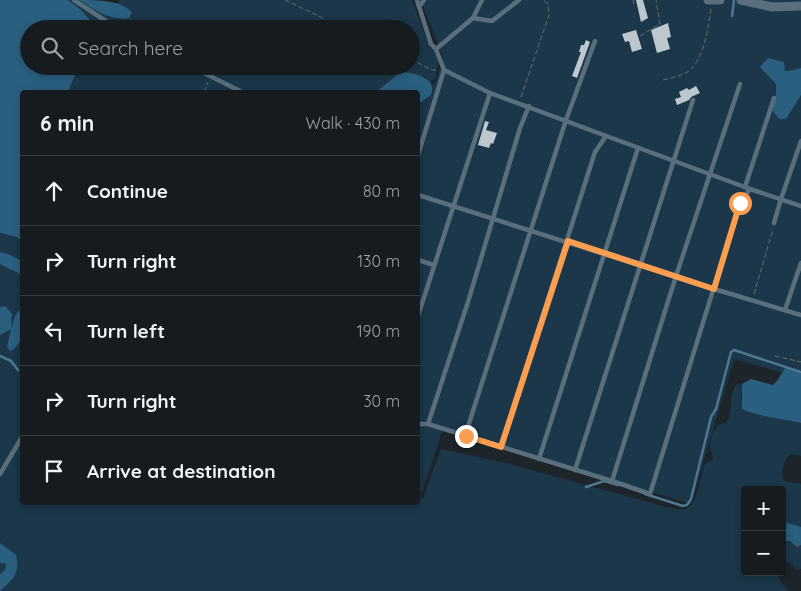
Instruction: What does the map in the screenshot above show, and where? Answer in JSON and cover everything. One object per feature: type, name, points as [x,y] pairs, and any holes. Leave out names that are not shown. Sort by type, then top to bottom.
[{"type":"street","points":[[708,0],[720,0]]},
{"type":"street","points":[[741,0],[772,7],[801,6]]},
{"type":"lane","points":[[74,0],[104,20]]},
{"type":"lane","points":[[417,0],[431,44],[436,49],[444,70],[420,149]]},
{"type":"lane","points":[[419,6],[424,0]]},
{"type":"lane","points":[[436,49],[473,18],[482,0]]},
{"type":"lane","points":[[473,18],[492,21],[519,0]]},
{"type":"lane","points":[[466,436],[530,230],[566,120],[595,41]]},
{"type":"lane","points":[[444,70],[490,93],[801,206]]},
{"type":"lane","points":[[210,76],[238,90]]},
{"type":"lane","points":[[612,481],[676,276],[740,84]]},
{"type":"lane","points":[[420,310],[490,93]]},
{"type":"lane","points":[[745,187],[774,98]]},
{"type":"lane","points":[[575,470],[693,100]]},
{"type":"lane","points":[[428,424],[520,128],[529,106]]},
{"type":"lane","points":[[501,447],[595,152],[606,136]]},
{"type":"lane","points":[[774,223],[801,141]]},
{"type":"lane","points":[[539,459],[638,148]]},
{"type":"lane","points":[[420,424],[428,424],[650,494],[740,203],[750,189]]},
{"type":"lane","points":[[420,195],[801,315]]},
{"type":"lane","points":[[420,261],[434,265]]},
{"type":"lane","points":[[785,310],[801,263]]},
{"type":"lane","points":[[0,474],[20,440]]},
{"type":"path","points":[[285,0],[326,20]]},
{"type":"path","points":[[519,103],[549,15],[548,4],[543,0]]},
{"type":"path","points":[[640,36],[660,24],[656,0]]},
{"type":"path","points":[[663,80],[686,73],[695,66],[706,40],[713,1]]},
{"type":"path","points":[[420,62],[432,71],[444,70]]},
{"type":"path","points":[[205,90],[210,76]]},
{"type":"path","points":[[752,301],[774,223]]},
{"type":"path","points":[[775,356],[801,362]]},
{"type":"shaded area","points":[[0,0],[68,0],[81,10],[89,20],[20,20],[20,75],[75,75],[69,90],[20,90],[20,239],[0,233]]},
{"type":"shaded area","points":[[68,0],[79,0],[100,13],[120,1],[116,0],[412,0],[420,20],[88,20],[80,9]]},
{"type":"shaded area","points":[[79,0],[116,3],[123,5],[132,13],[129,18],[115,18],[102,14]]},
{"type":"shaded area","points":[[421,0],[801,0],[801,378],[734,359],[691,504],[443,429],[422,492],[420,491],[420,94],[436,82],[443,57]]},
{"type":"shaded area","points":[[420,21],[429,45],[436,52],[439,60],[435,79],[430,82],[425,76],[397,75],[420,75]]},
{"type":"shaded area","points":[[768,58],[784,62],[785,71],[801,68],[801,95],[786,119],[779,119],[772,110],[776,98],[776,84],[760,67]]},
{"type":"shaded area","points":[[75,75],[397,75],[378,90],[69,90]]},
{"type":"shaded area","points":[[397,75],[418,75],[425,78],[429,81],[432,89],[431,95],[420,103],[420,90],[378,90]]},
{"type":"shaded area","points":[[0,233],[20,239],[20,505],[420,505],[420,497],[423,498],[441,449],[510,464],[666,507],[686,509],[696,496],[705,464],[713,459],[710,446],[712,435],[718,426],[725,423],[728,419],[733,389],[736,385],[742,384],[741,399],[781,418],[801,423],[801,456],[791,454],[785,462],[782,472],[783,479],[787,482],[801,484],[801,527],[786,522],[786,486],[741,486],[741,576],[778,576],[780,581],[789,591],[0,591]]},
{"type":"shaded area","points":[[0,252],[20,260],[20,274],[0,264]]},
{"type":"shaded area","points":[[5,306],[12,314],[11,329],[0,335],[0,307]]},
{"type":"shaded area","points":[[20,309],[20,340],[15,348],[10,351],[7,347],[15,316]]},
{"type":"shaded area","points":[[785,368],[801,372],[801,423],[763,416],[742,409],[742,384],[751,379],[773,385]]},
{"type":"shaded area","points":[[786,522],[801,527],[801,545],[797,547],[790,541],[786,541]]},
{"type":"shaded area","points":[[786,541],[790,541],[797,547],[801,545],[801,569],[796,570],[792,564],[786,562]]},
{"type":"shaded area","points":[[0,543],[16,555],[17,567],[12,580],[0,591],[0,575],[6,567],[5,563],[0,563]]},
{"type":"building","points":[[636,0],[643,0],[648,18],[641,22]]},
{"type":"building","points":[[668,23],[671,37],[667,38],[670,49],[657,53],[651,30]]},
{"type":"building","points":[[636,30],[642,49],[632,52],[629,41],[625,42],[622,34]]},
{"type":"building","points":[[586,40],[590,42],[577,78],[572,76],[581,52],[579,52],[581,45],[584,45]]},
{"type":"building","points":[[696,86],[700,93],[677,105],[675,99],[681,97],[679,92]]},
{"type":"building","points":[[485,121],[489,122],[486,130],[497,133],[493,144],[491,143],[489,148],[478,145]]},
{"type":"waterway","points":[[732,16],[734,0]]},
{"type":"waterway","points":[[645,494],[683,506],[687,505],[691,499],[711,417],[716,409],[731,352],[734,350],[801,372]]},
{"type":"waterway","points":[[0,356],[11,361],[18,370]]},
{"type":"waterway","points":[[586,487],[604,481],[618,485]]},
{"type":"route","points":[[466,436],[501,447],[568,241],[714,289],[740,203]]}]
